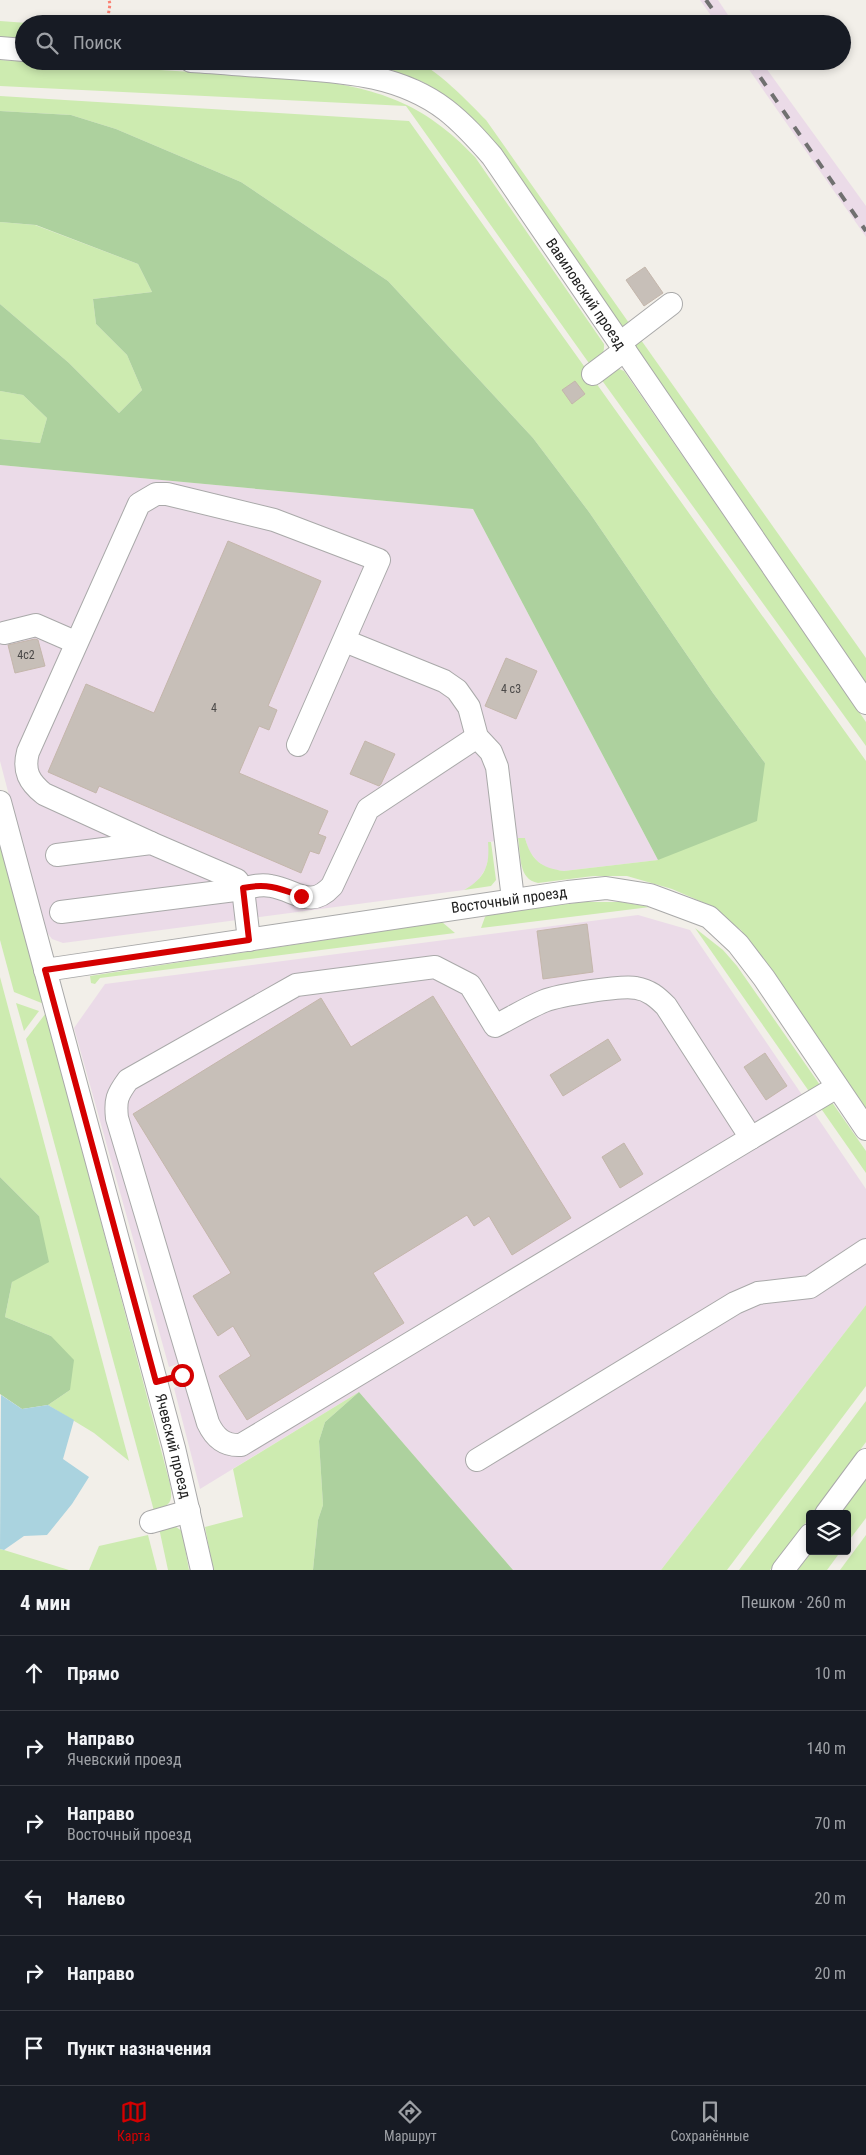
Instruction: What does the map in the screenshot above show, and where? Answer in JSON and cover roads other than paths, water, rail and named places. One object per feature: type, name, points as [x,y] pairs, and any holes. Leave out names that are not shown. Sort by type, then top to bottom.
[{"type":"street","points":[[0,48],[15,49]]},
{"type":"street","name":"Вавиловский проезд","points":[[321,70],[350,72],[385,79],[415,92],[445,110],[471,132],[492,156],[866,703]]},
{"type":"street","points":[[593,374],[671,304]]},
{"type":"street","points":[[249,940],[243,888],[236,880],[44,794],[32,785],[26,773],[25,762],[28,752],[75,642],[139,504],[156,494],[168,494],[274,520],[379,560],[298,745]]},
{"type":"street","points":[[1,628],[36,625],[75,642]]},
{"type":"street","points":[[345,641],[444,682],[457,690],[469,707],[477,737],[490,752],[497,766],[513,899]]},
{"type":"street","points":[[61,912],[258,885],[272,886],[313,898],[324,894],[332,886],[368,809],[477,737]]},
{"type":"street","name":"Ячевский проезд","points":[[0,802],[156,1382],[202,1570]]},
{"type":"street","points":[[57,855],[151,843]]},
{"type":"street","name":"Восточный проезд","points":[[45,970],[513,899],[606,888],[650,896],[709,917],[738,944],[759,971],[866,1129]]},
{"type":"street","points":[[751,1138],[666,1006],[647,991],[634,987],[562,995],[544,1001],[496,1026],[470,985],[436,966],[296,985],[128,1080],[119,1093],[115,1104],[117,1118],[208,1423],[214,1435],[230,1446],[240,1445],[838,1087]]},
{"type":"street","points":[[477,1460],[735,1302],[758,1293],[810,1287],[866,1250]]},
{"type":"street","points":[[156,1382],[192,1372]]},
{"type":"street","points":[[829,1510],[866,1460]]},
{"type":"street","points":[[151,1522],[189,1511]]},
{"type":"street","points":[[783,1570],[806,1540]]},
{"type":"water","points":[[1,1395],[22,1409],[48,1405],[74,1420],[63,1459],[89,1477],[72,1504],[47,1535],[24,1536],[4,1550],[0,1549]]},
{"type":"railway","points":[[706,0],[717,15]]},
{"type":"railway","points":[[755,70],[866,231]]}]
